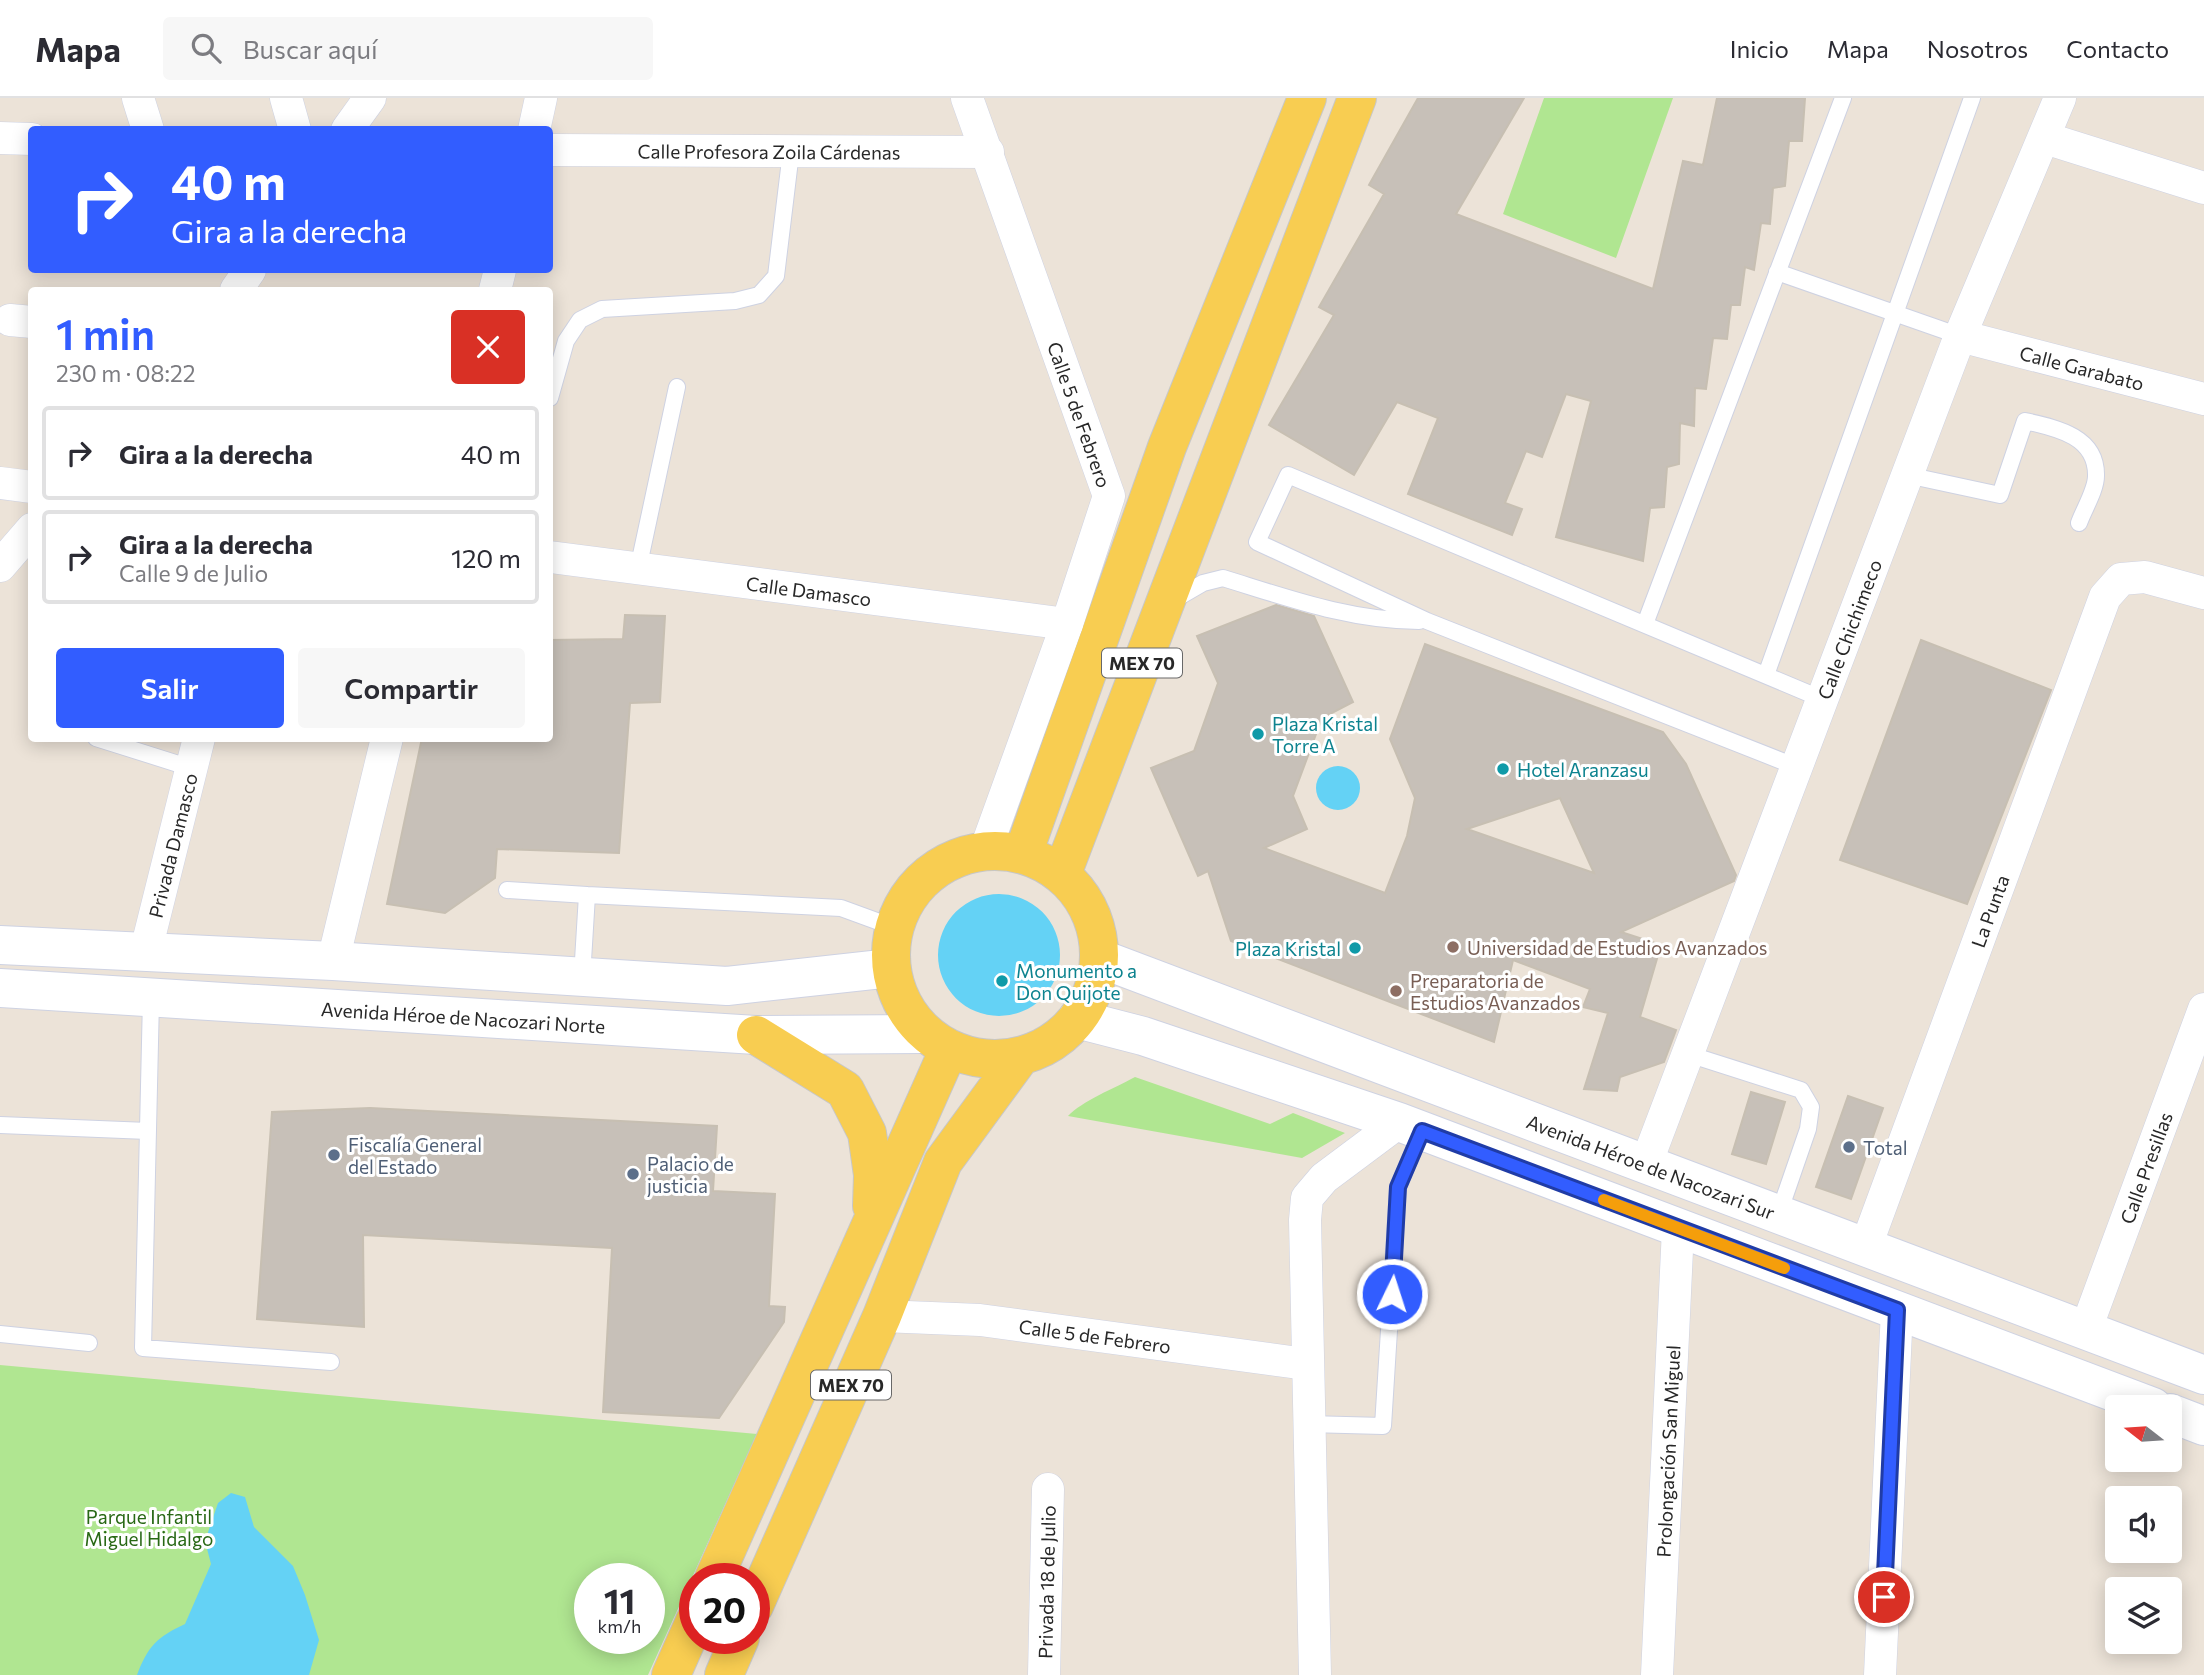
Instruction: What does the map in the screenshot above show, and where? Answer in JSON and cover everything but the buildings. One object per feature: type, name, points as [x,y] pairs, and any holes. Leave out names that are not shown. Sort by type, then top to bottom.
[{"type":"main road","name":"MEX 70","points":[[1023,854],[1167,447],[1307,98]]},
{"type":"main road","name":"MEX 70","points":[[1062,874],[1357,98]]},
{"type":"main road","name":"MEX 70","points":[[985,851],[1023,854],[1062,874],[1077,890],[1093,918],[1099,958],[1094,986],[1077,1018],[1053,1041],[1020,1056],[987,1059],[937,1042],[904,1008],[891,968],[893,927],[911,890],[948,861],[985,851]]},
{"type":"main road","points":[[0,945],[146,950],[727,986],[891,968]]},
{"type":"main road","name":"Avenida Héroe de Nacozari Sur","points":[[1099,958],[2204,1375]]},
{"type":"main road","name":"Avenida Héroe de Nacozari Norte","points":[[0,988],[756,1035],[937,1042]]},
{"type":"main road","points":[[1077,1018],[1143,1036],[1410,1126],[2121,1395]]},
{"type":"main road","points":[[756,1035],[845,1090],[867,1133],[873,1175],[871,1219]]},
{"type":"main road","name":"MEX 70","points":[[720,1563],[871,1219],[937,1042]]},
{"type":"main road","name":"MEX 70","points":[[770,1570],[882,1316],[943,1162],[1020,1056]]},
{"type":"main road","points":[[2182,1418],[2204,1426]]},
{"type":"main road","points":[[671,1675],[680,1654]]},
{"type":"main road","points":[[724,1675],[733,1654]]},
{"type":"street","points":[[138,98],[147,126]]},
{"type":"street","points":[[286,98],[294,126]]},
{"type":"street","points":[[350,126],[370,98]]},
{"type":"street","points":[[535,126],[541,98]]},
{"type":"street","name":"Calle 5 de Febrero","points":[[967,98],[1109,496],[1067,624],[985,851]]},
{"type":"street","name":"Calle Chichimeco","points":[[1646,1164],[1960,335],[2060,98]]},
{"type":"street","points":[[0,138],[28,139]]},
{"type":"street","points":[[2045,138],[2204,188]]},
{"type":"street","name":"Calle Profesora Zoila Cárdenas","points":[[553,150],[988,152]]},
{"type":"street","name":"Calle Garabato","points":[[1960,335],[2204,399]]},
{"type":"street","points":[[0,483],[28,486]]},
{"type":"street","points":[[0,566],[28,534]]},
{"type":"street","name":"Calle Damasco","points":[[553,557],[1067,624]]},
{"type":"street","name":"La Punta","points":[[1866,1246],[2105,597],[2121,579],[2145,577],[2204,593]]},
{"type":"street","points":[[333,961],[386,742]]},
{"type":"street","name":"Privada Damasco","points":[[146,950],[195,753]]},
{"type":"street","name":"Calle Presillas","points":[[2086,1329],[2204,1009]]},
{"type":"street","points":[[1315,1675],[1306,1364],[1307,1198],[1324,1178],[1410,1126]]},
{"type":"street","name":"Prolongación San Miguel","points":[[1657,1675],[1678,1229]]},
{"type":"street","points":[[1880,1675],[1897,1310]]},
{"type":"street","name":"Calle 5 de Febrero","points":[[882,1316],[980,1320],[1306,1364]]},
{"type":"street","name":"Privada 18 de Julio","points":[[1044,1675],[1048,1489]]},
{"type":"lane","points":[[1645,624],[1843,98]]},
{"type":"lane","points":[[1766,675],[1972,98]]},
{"type":"lane","points":[[553,387],[566,341],[580,320],[602,309],[735,301],[759,295],[776,276],[791,152]]},
{"type":"lane","points":[[1777,272],[1960,335]]},
{"type":"lane","points":[[638,569],[677,387]]},
{"type":"lane","points":[[1907,475],[2000,495],[2025,421],[2056,429],[2077,436],[2091,452],[2097,477],[2080,523]]},
{"type":"lane","points":[[1797,766],[1427,621],[1257,542],[1288,475],[1822,699]]},
{"type":"lane","points":[[1164,605],[1203,583],[1223,578],[1350,616],[1380,621],[1427,621]]},
{"type":"lane","points":[[122,742],[195,753]]},
{"type":"lane","points":[[507,890],[841,908],[893,927]]},
{"type":"lane","points":[[583,977],[587,895]]},
{"type":"lane","points":[[152,999],[142,1348],[331,1362]]},
{"type":"lane","points":[[1688,1054],[1801,1090],[1811,1107],[1808,1129],[1779,1213]]},
{"type":"lane","points":[[0,1125],[148,1131]]},
{"type":"lane","points":[[1308,1424],[1383,1426],[1398,1187],[1410,1126]]},
{"type":"lane","points":[[0,1334],[89,1343]]},
{"type":"green space","points":[[1544,98],[1673,98],[1616,258],[1503,214]]},
{"type":"green space","points":[[1135,1077],[1270,1124],[1293,1113],[1345,1133],[1302,1158],[1068,1116],[1090,1100]]},
{"type":"green space","name":"Parque Infantil Miguel Hidalgo","points":[[0,1365],[757,1434],[699,1563],[679,1563],[679,1606],[665,1637],[665,1563],[574,1563],[574,1654],[657,1654],[648,1675],[0,1675]]},
{"type":"water","points":[[1338,766],[1354,772],[1360,788],[1354,804],[1338,810],[1322,804],[1316,788],[1322,772]]},
{"type":"water","points":[[999,894],[1022,898],[1042,912],[1056,932],[1060,955],[1056,978],[1042,998],[1022,1012],[999,1016],[976,1012],[956,998],[942,978],[938,955],[942,932],[956,912],[976,898]]},
{"type":"water","points":[[231,1493],[245,1497],[254,1527],[293,1566],[319,1640],[309,1675],[137,1675],[145,1657],[155,1644],[167,1633],[185,1624],[211,1564],[205,1541],[218,1503]]},
{"type":"slow traffic","points":[[1604,1200],[1784,1268]]},
{"type":"place","name":"Plaza Kristal Torre A","points":[[1258,734]]},
{"type":"place","name":"Hotel Aranzasu","points":[[1503,769]]},
{"type":"place","name":"Universidad de Estudios Avanzados","points":[[1453,947]]},
{"type":"place","name":"Plaza Kristal","points":[[1355,948]]},
{"type":"place","name":"Monumento a Don Quijote","points":[[1002,981]]},
{"type":"place","name":"Preparatoria de Estudios Avanzados","points":[[1396,991]]},
{"type":"place","name":"Total","points":[[1849,1147]]},
{"type":"place","name":"Fiscalía General del Estado","points":[[334,1155]]},
{"type":"place","name":"Palacio de justicia","points":[[633,1174]]},
{"type":"route","points":[[1392,1294],[1398,1187],[1422,1131],[1897,1310],[1884,1597]]}]
